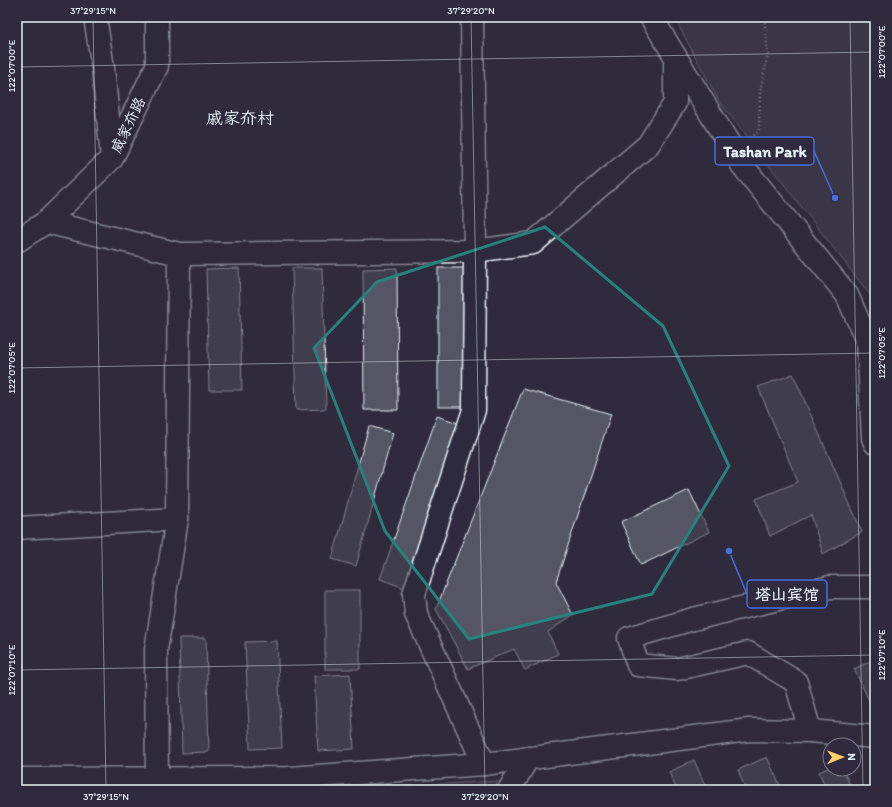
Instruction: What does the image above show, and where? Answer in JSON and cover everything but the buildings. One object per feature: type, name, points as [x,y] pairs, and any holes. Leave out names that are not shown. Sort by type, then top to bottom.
[{"type":"street","points":[[95,17],[103,68],[112,158]]},
{"type":"street","name":"威家夼路","points":[[17,241],[46,222],[112,158],[157,66],[157,17]]},
{"type":"street","points":[[472,17],[475,251],[474,410],[414,594],[416,614],[484,764]]},
{"type":"street","points":[[651,17],[742,165],[847,295],[868,343],[873,438],[875,442]]},
{"type":"street","points":[[46,222],[179,254],[475,251],[533,243],[648,145],[675,103],[675,56]]},
{"type":"street","points":[[157,784],[156,650],[177,519],[179,254]]},
{"type":"street","points":[[17,528],[177,519]]},
{"type":"street","points":[[810,731],[796,682],[748,653],[676,669],[638,665],[629,638],[693,619],[830,587],[875,587]]},
{"type":"street","points":[[17,779],[157,784],[289,778],[484,764],[749,730],[810,731],[875,737]]},
{"type":"street","points":[[509,790],[528,758]]},
{"type":"path","points":[[734,152],[759,131],[760,92],[768,54],[764,17]]},
{"type":"highlighted area","points":[[545,227],[663,326],[729,466],[652,594],[469,639],[385,531],[314,348],[377,282]]},
{"type":"shaded area","points":[[674,17],[875,17],[875,319],[870,295],[719,101]]},
{"type":"shaded area","points":[[498,781],[493,790],[321,790]]},
{"type":"place","name":"Tashan Park","points":[[835,198]]},
{"type":"place","name":"塔山宾馆","points":[[729,551]]},
{"type":"district","name":"戚家夼村","points":[[240,118]]}]
